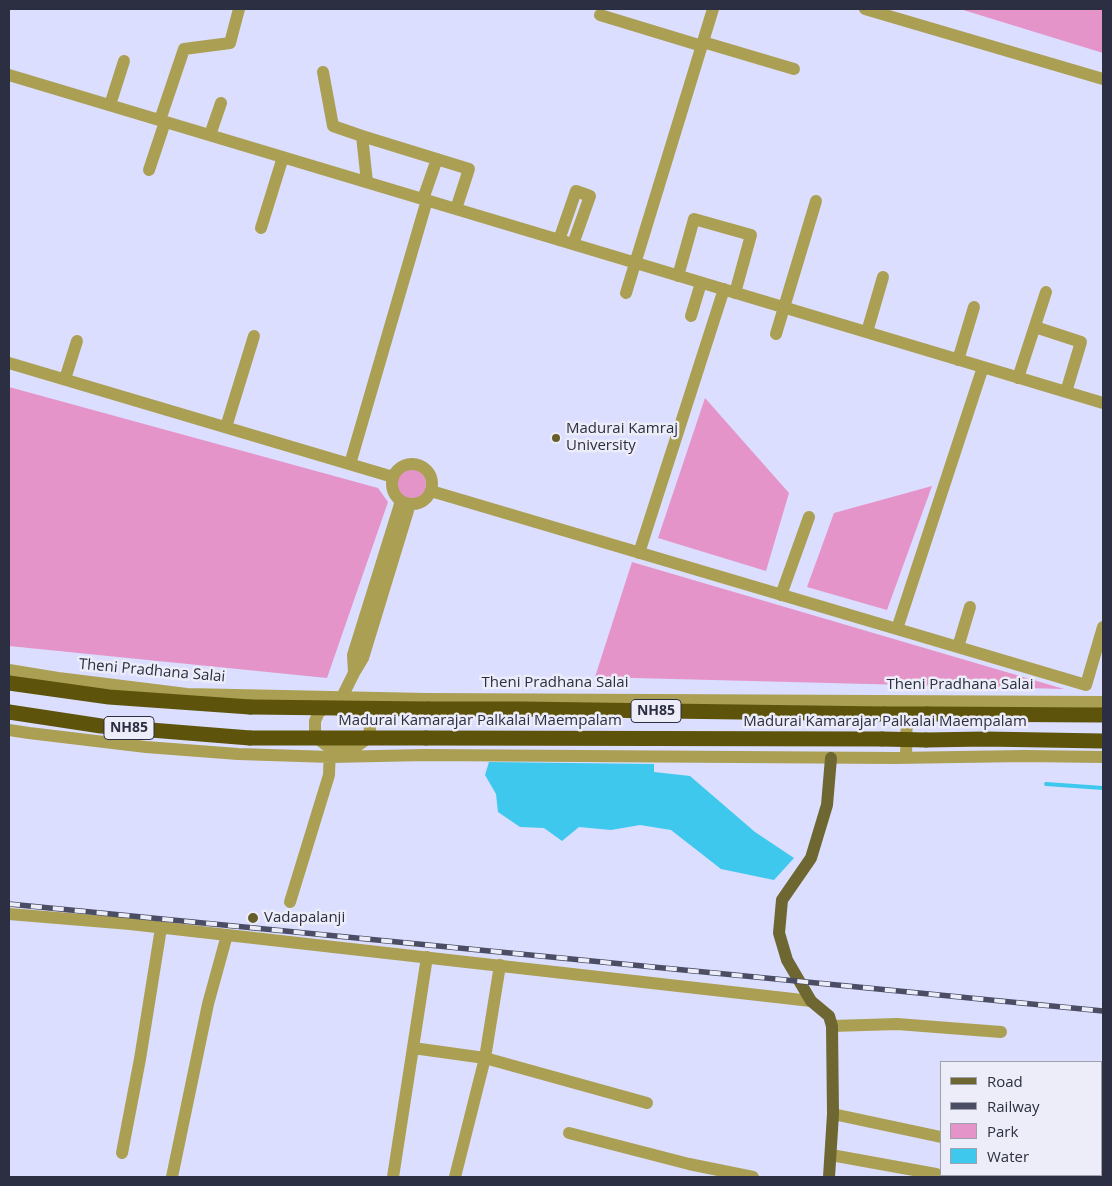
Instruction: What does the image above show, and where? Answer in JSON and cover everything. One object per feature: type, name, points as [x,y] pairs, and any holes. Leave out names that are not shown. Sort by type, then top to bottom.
[{"type":"highway","name":"Madurai Kamarajar Palkalai Maempalam","points":[[9,683],[109,697],[250,707],[1103,715]]},
{"type":"highway","name":"Madurai Kamarajar Palkalai Maempalam","points":[[9,712],[101,726],[250,738],[1103,740]]},
{"type":"main road","points":[[829,1177],[833,1114],[832,1026],[829,1016],[811,1001],[787,960],[779,933],[782,900],[810,858],[827,805],[830,758]]},
{"type":"street","points":[[149,170],[184,49],[230,43],[239,9]]},
{"type":"street","points":[[626,294],[713,9]]},
{"type":"street","points":[[866,9],[1103,80]]},
{"type":"street","points":[[600,15],[794,69]]},
{"type":"street","points":[[110,105],[124,61]]},
{"type":"street","points":[[323,72],[333,126],[469,169],[456,209]]},
{"type":"street","points":[[9,75],[1103,403]]},
{"type":"street","points":[[210,135],[221,103]]},
{"type":"street","points":[[362,136],[367,182]]},
{"type":"street","points":[[261,228],[283,157]]},
{"type":"street","points":[[350,464],[437,159]]},
{"type":"street","points":[[559,240],[576,191],[590,196],[573,244]]},
{"type":"street","points":[[776,334],[816,201]]},
{"type":"street","points":[[639,553],[729,291],[752,235],[694,219],[678,276]]},
{"type":"street","points":[[867,332],[883,277]]},
{"type":"street","points":[[691,316],[702,283]]},
{"type":"street","points":[[1018,378],[1046,292]]},
{"type":"street","points":[[958,360],[974,307]]},
{"type":"street","points":[[1035,327],[1081,342],[1066,392]]},
{"type":"street","points":[[226,427],[254,336]]},
{"type":"street","points":[[65,379],[76,340]]},
{"type":"street","points":[[9,363],[393,477]]},
{"type":"street","points":[[896,629],[983,367]]},
{"type":"street","points":[[416,464],[425,468],[431,475],[431,491],[424,500],[406,502],[398,498],[393,490],[393,477],[403,466],[416,464]]},
{"type":"street","points":[[431,491],[1086,685],[1103,627]]},
{"type":"street","points":[[342,701],[366,712],[370,730],[367,739],[357,746],[329,749],[317,738],[315,721],[319,712],[342,701],[354,673],[363,658],[406,502]]},
{"type":"street","points":[[781,595],[809,517]]},
{"type":"street","points":[[958,647],[970,607]]},
{"type":"street","name":"Theni Pradhana Salai","points":[[9,670],[186,694],[308,696],[342,701],[373,698],[1103,702]]},
{"type":"street","points":[[308,696],[328,707]]},
{"type":"street","points":[[357,707],[373,698]]},
{"type":"street","points":[[906,758],[907,701]]},
{"type":"street","name":"NH85","points":[[9,730],[146,747],[238,754],[309,756],[329,749],[375,756],[1103,757]]},
{"type":"street","points":[[357,746],[375,756]]},
{"type":"street","points":[[290,902],[329,775],[329,749]]},
{"type":"street","points":[[9,914],[227,935],[811,1001]]},
{"type":"street","points":[[122,1153],[140,1059],[161,928]]},
{"type":"street","points":[[172,1177],[208,1004],[227,935]]},
{"type":"street","points":[[393,1177],[427,957]]},
{"type":"street","points":[[455,1177],[485,1058],[500,965]]},
{"type":"street","points":[[832,1026],[897,1024],[1001,1032]]},
{"type":"street","points":[[413,1048],[485,1058],[647,1103]]},
{"type":"street","points":[[833,1114],[940,1137]]},
{"type":"street","points":[[569,1133],[690,1164],[753,1177]]},
{"type":"street","points":[[830,1156],[936,1174]]},
{"type":"green space","points":[[960,9],[1103,9],[1103,53]]},
{"type":"green space","points":[[9,387],[378,488],[388,502],[327,678],[9,646]]},
{"type":"green space","points":[[705,398],[789,493],[766,571],[658,538]]},
{"type":"green space","points":[[411,469],[421,474],[426,484],[421,494],[411,499],[401,494],[396,484],[401,474]]},
{"type":"green space","points":[[932,486],[887,610],[807,587],[834,513]]},
{"type":"green space","points":[[632,562],[1064,689],[595,677]]},
{"type":"water","points":[[489,762],[654,764],[654,772],[690,776],[755,832],[794,858],[774,880],[721,869],[671,830],[640,825],[611,830],[579,827],[562,841],[544,828],[520,827],[498,812],[496,794],[485,775]]},
{"type":"waterway","points":[[1046,784],[1103,788]]},
{"type":"railway","points":[[9,904],[1103,1011]]},
{"type":"place","name":"Madurai Kamraj University","points":[[556,438]]},
{"type":"place","name":"Vadapalanji","points":[[253,918]]}]
